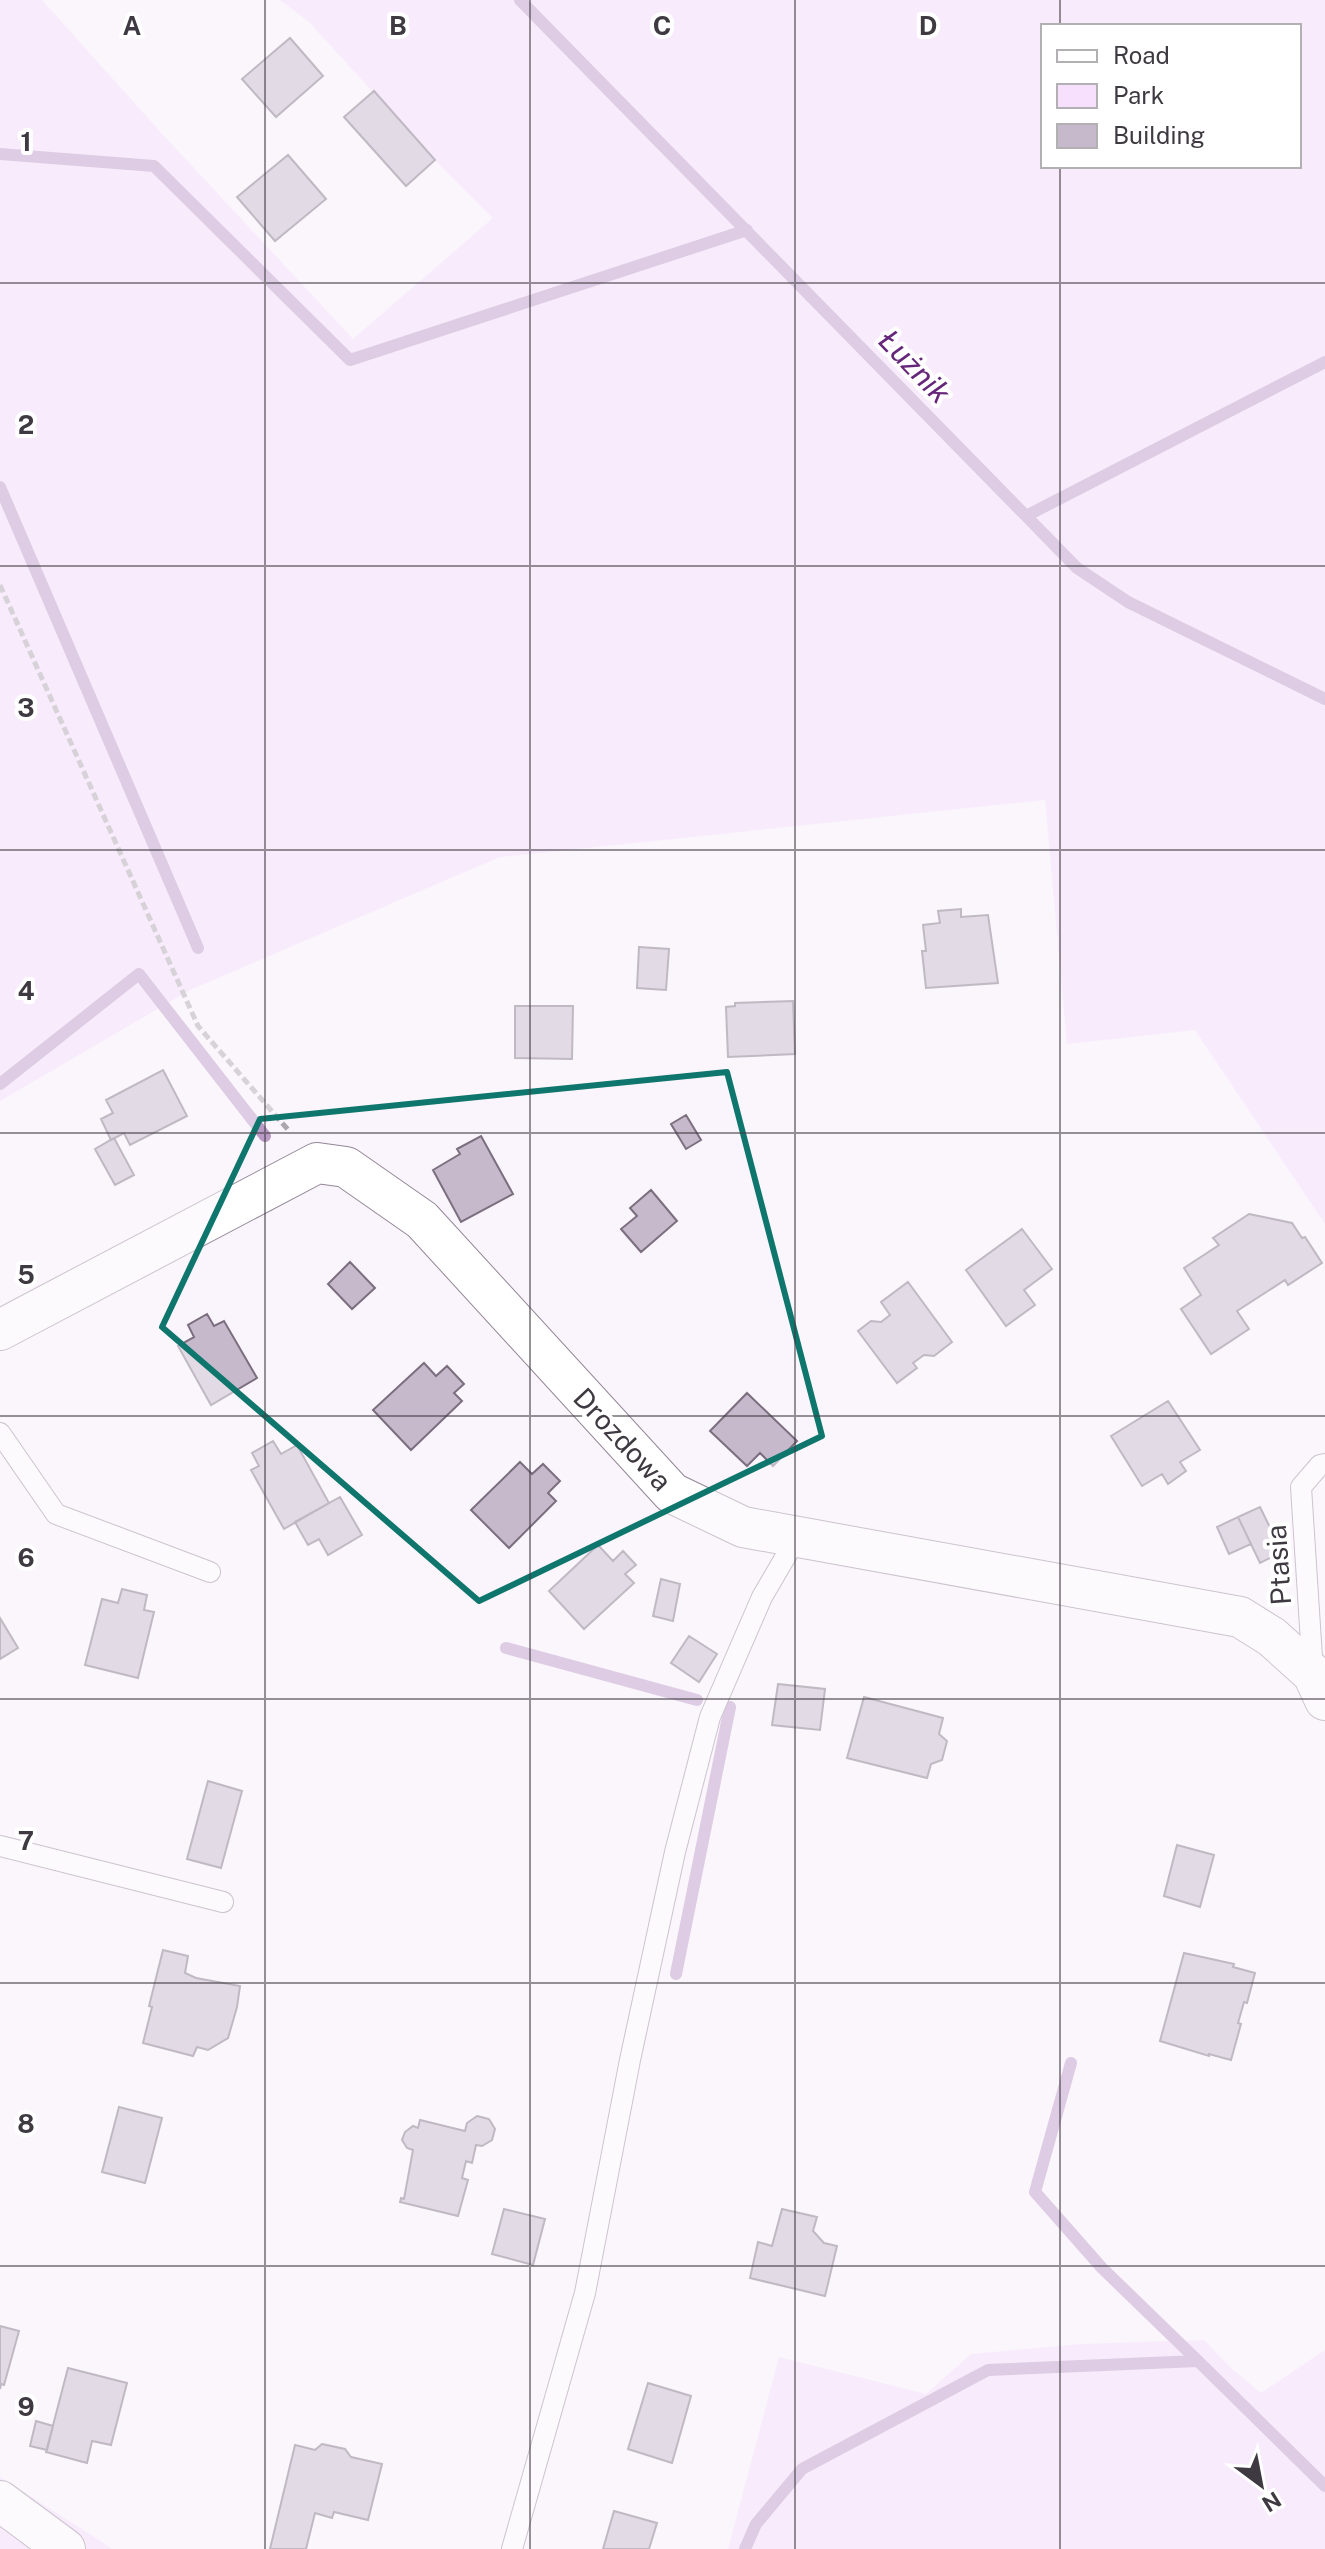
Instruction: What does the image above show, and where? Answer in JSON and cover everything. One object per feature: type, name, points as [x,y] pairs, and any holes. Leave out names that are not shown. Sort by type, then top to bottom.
[{"type":"street","points":[[0,1330],[317,1163]]},
{"type":"street","name":"Drozdowa","points":[[317,1163],[346,1167],[422,1220],[672,1493],[743,1527],[1240,1617],[1272,1637],[1319,1687]]},
{"type":"street","points":[[0,2501],[65,2549]]},
{"type":"lane","points":[[0,1433],[56,1514],[210,1572]]},
{"type":"lane","name":"Ptasia","points":[[1319,1687],[1301,1487],[1320,1465],[1325,1464]]},
{"type":"lane","points":[[512,2549],[585,2293],[675,1852],[710,1717],[762,1597],[797,1537]]},
{"type":"lane","points":[[0,1846],[223,1902]]},
{"type":"path","points":[[0,585],[198,1026],[317,1163]]},
{"type":"highlighted area","points":[[727,1072],[822,1436],[479,1601],[162,1327],[260,1119]]},
{"type":"green space","points":[[0,0],[42,0],[353,339],[493,218],[435,160],[309,22],[280,0],[1325,0],[1325,1224],[1195,1030],[1067,1044],[1045,800],[500,857],[190,990],[0,1101]]},
{"type":"green space","points":[[1204,2340],[1261,2393],[1325,2350],[1325,2549],[728,2549],[779,2357],[926,2394],[971,2354],[1081,2344]]},
{"type":"green space","points":[[0,2477],[99,2540],[112,2549],[0,2549]]},
{"type":"building","points":[[290,38],[323,76],[276,117],[242,79]]},
{"type":"building","points":[[374,91],[435,160],[406,186],[344,117]]},
{"type":"building","points":[[288,155],[326,199],[275,241],[237,197]]},
{"type":"building","points":[[961,909],[961,917],[988,915],[998,983],[926,988],[923,925],[940,923],[938,911]]},
{"type":"building","points":[[639,947],[669,949],[666,990],[637,988]]},
{"type":"building","points":[[793,1001],[795,1054],[728,1057],[726,1007],[735,1006],[735,1003]]},
{"type":"building","points":[[515,1006],[573,1006],[572,1059],[515,1058]]},
{"type":"building","points":[[163,1070],[187,1116],[130,1145],[124,1133],[111,1140],[101,1119],[113,1113],[106,1100]]},
{"type":"building","points":[[686,1115],[701,1140],[686,1149],[671,1124]]},
{"type":"building","points":[[481,1136],[513,1194],[461,1222],[433,1170],[460,1154],[457,1149]]},
{"type":"building","points":[[114,1138],[134,1175],[115,1185],[95,1149]]},
{"type":"building","points":[[651,1190],[677,1221],[641,1252],[621,1229],[637,1216],[630,1208]]},
{"type":"building","points":[[1249,1214],[1292,1223],[1322,1263],[1288,1285],[1285,1280],[1237,1311],[1249,1329],[1211,1354],[1181,1309],[1201,1295],[1184,1268],[1219,1245],[1213,1238]]},
{"type":"building","points":[[1022,1229],[1052,1269],[1024,1290],[1035,1305],[1006,1326],[966,1270]]},
{"type":"building","points":[[350,1262],[375,1288],[352,1309],[328,1284]]},
{"type":"building","points":[[908,1282],[952,1342],[934,1356],[924,1355],[913,1363],[917,1368],[897,1383],[858,1331],[871,1321],[881,1322],[890,1315],[881,1302]]},
{"type":"building","points":[[207,1314],[214,1326],[224,1321],[257,1378],[211,1405],[178,1346],[194,1337],[188,1325]]},
{"type":"building","points":[[424,1363],[436,1376],[447,1366],[464,1384],[454,1393],[462,1401],[411,1450],[373,1410]]},
{"type":"building","points":[[747,1393],[797,1441],[773,1466],[760,1453],[747,1466],[710,1431]]},
{"type":"building","points":[[1168,1401],[1200,1450],[1180,1462],[1186,1471],[1168,1484],[1162,1474],[1142,1486],[1111,1436]]},
{"type":"building","points":[[273,1441],[281,1454],[297,1445],[329,1503],[284,1529],[251,1470],[259,1466],[252,1453]]},
{"type":"building","points":[[520,1462],[532,1474],[543,1464],[560,1481],[548,1493],[556,1501],[509,1548],[471,1510]]},
{"type":"building","points":[[340,1497],[362,1535],[328,1555],[319,1539],[308,1545],[295,1522]]},
{"type":"building","points":[[1260,1507],[1282,1552],[1260,1563],[1238,1517]]},
{"type":"building","points":[[1238,1517],[1251,1544],[1229,1554],[1217,1527]]},
{"type":"building","points":[[598,1545],[613,1561],[623,1551],[636,1565],[625,1574],[634,1583],[584,1629],[549,1591]]},
{"type":"building","points":[[661,1579],[680,1584],[673,1621],[653,1616]]},
{"type":"building","points":[[122,1589],[147,1595],[144,1610],[154,1612],[138,1678],[85,1665],[102,1599],[118,1603]]},
{"type":"building","points":[[0,1618],[18,1648],[0,1659]]},
{"type":"building","points":[[689,1636],[717,1654],[699,1682],[671,1663]]},
{"type":"building","points":[[778,1684],[825,1689],[820,1730],[772,1725]]},
{"type":"building","points":[[864,1697],[943,1718],[939,1734],[947,1741],[942,1760],[931,1764],[927,1778],[847,1758]]},
{"type":"building","points":[[208,1781],[242,1791],[221,1868],[187,1859]]},
{"type":"building","points":[[1177,1845],[1214,1855],[1200,1907],[1164,1896]]},
{"type":"building","points":[[163,1950],[188,1956],[185,1973],[240,1986],[228,2038],[208,2050],[197,2047],[193,2056],[143,2043]]},
{"type":"building","points":[[1184,1953],[1234,1964],[1233,1967],[1255,1973],[1238,2023],[1241,2024],[1231,2060],[1160,2041]]},
{"type":"building","points":[[119,2107],[162,2118],[145,2183],[102,2172]]},
{"type":"building","points":[[477,2116],[489,2119],[495,2129],[492,2140],[482,2146],[476,2145],[472,2163],[466,2161],[462,2178],[468,2180],[458,2216],[400,2202],[401,2198],[404,2199],[413,2150],[407,2148],[402,2140],[405,2132],[413,2126],[418,2128],[420,2120],[465,2131],[467,2123]]},
{"type":"building","points":[[504,2209],[545,2219],[533,2265],[492,2254]]},
{"type":"building","points":[[782,2209],[817,2217],[813,2231],[824,2243],[837,2246],[825,2296],[750,2278],[758,2242],[772,2246]]},
{"type":"building","points":[[0,2326],[19,2331],[4,2385],[1,2384],[0,2389]]},
{"type":"building","points":[[68,2368],[127,2383],[111,2445],[92,2441],[87,2463],[46,2452]]},
{"type":"building","points":[[648,2383],[691,2396],[672,2463],[628,2449]]},
{"type":"building","points":[[36,2421],[53,2426],[47,2450],[30,2446]]},
{"type":"building","points":[[322,2444],[345,2449],[351,2457],[382,2464],[368,2520],[334,2512],[332,2518],[315,2513],[306,2549],[270,2549],[295,2445],[315,2450]]},
{"type":"building","points":[[614,2511],[657,2523],[649,2549],[603,2549]]},
{"type":"waterway","name":"Łużnik","points":[[520,0],[1077,568],[1128,602],[1325,699]]},
{"type":"waterway","points":[[0,154],[154,166],[350,360],[747,230]]},
{"type":"waterway","points":[[1026,516],[1325,362]]},
{"type":"waterway","points":[[0,487],[198,948]]},
{"type":"waterway","points":[[0,1084],[139,974],[265,1136]]},
{"type":"waterway","points":[[506,1648],[697,1700]]},
{"type":"waterway","points":[[676,1974],[730,1707]]},
{"type":"waterway","points":[[1071,2063],[1035,2192],[1102,2268],[1198,2361]]},
{"type":"waterway","points":[[745,2549],[756,2524],[802,2469],[988,2370],[1198,2361],[1325,2486]]}]
